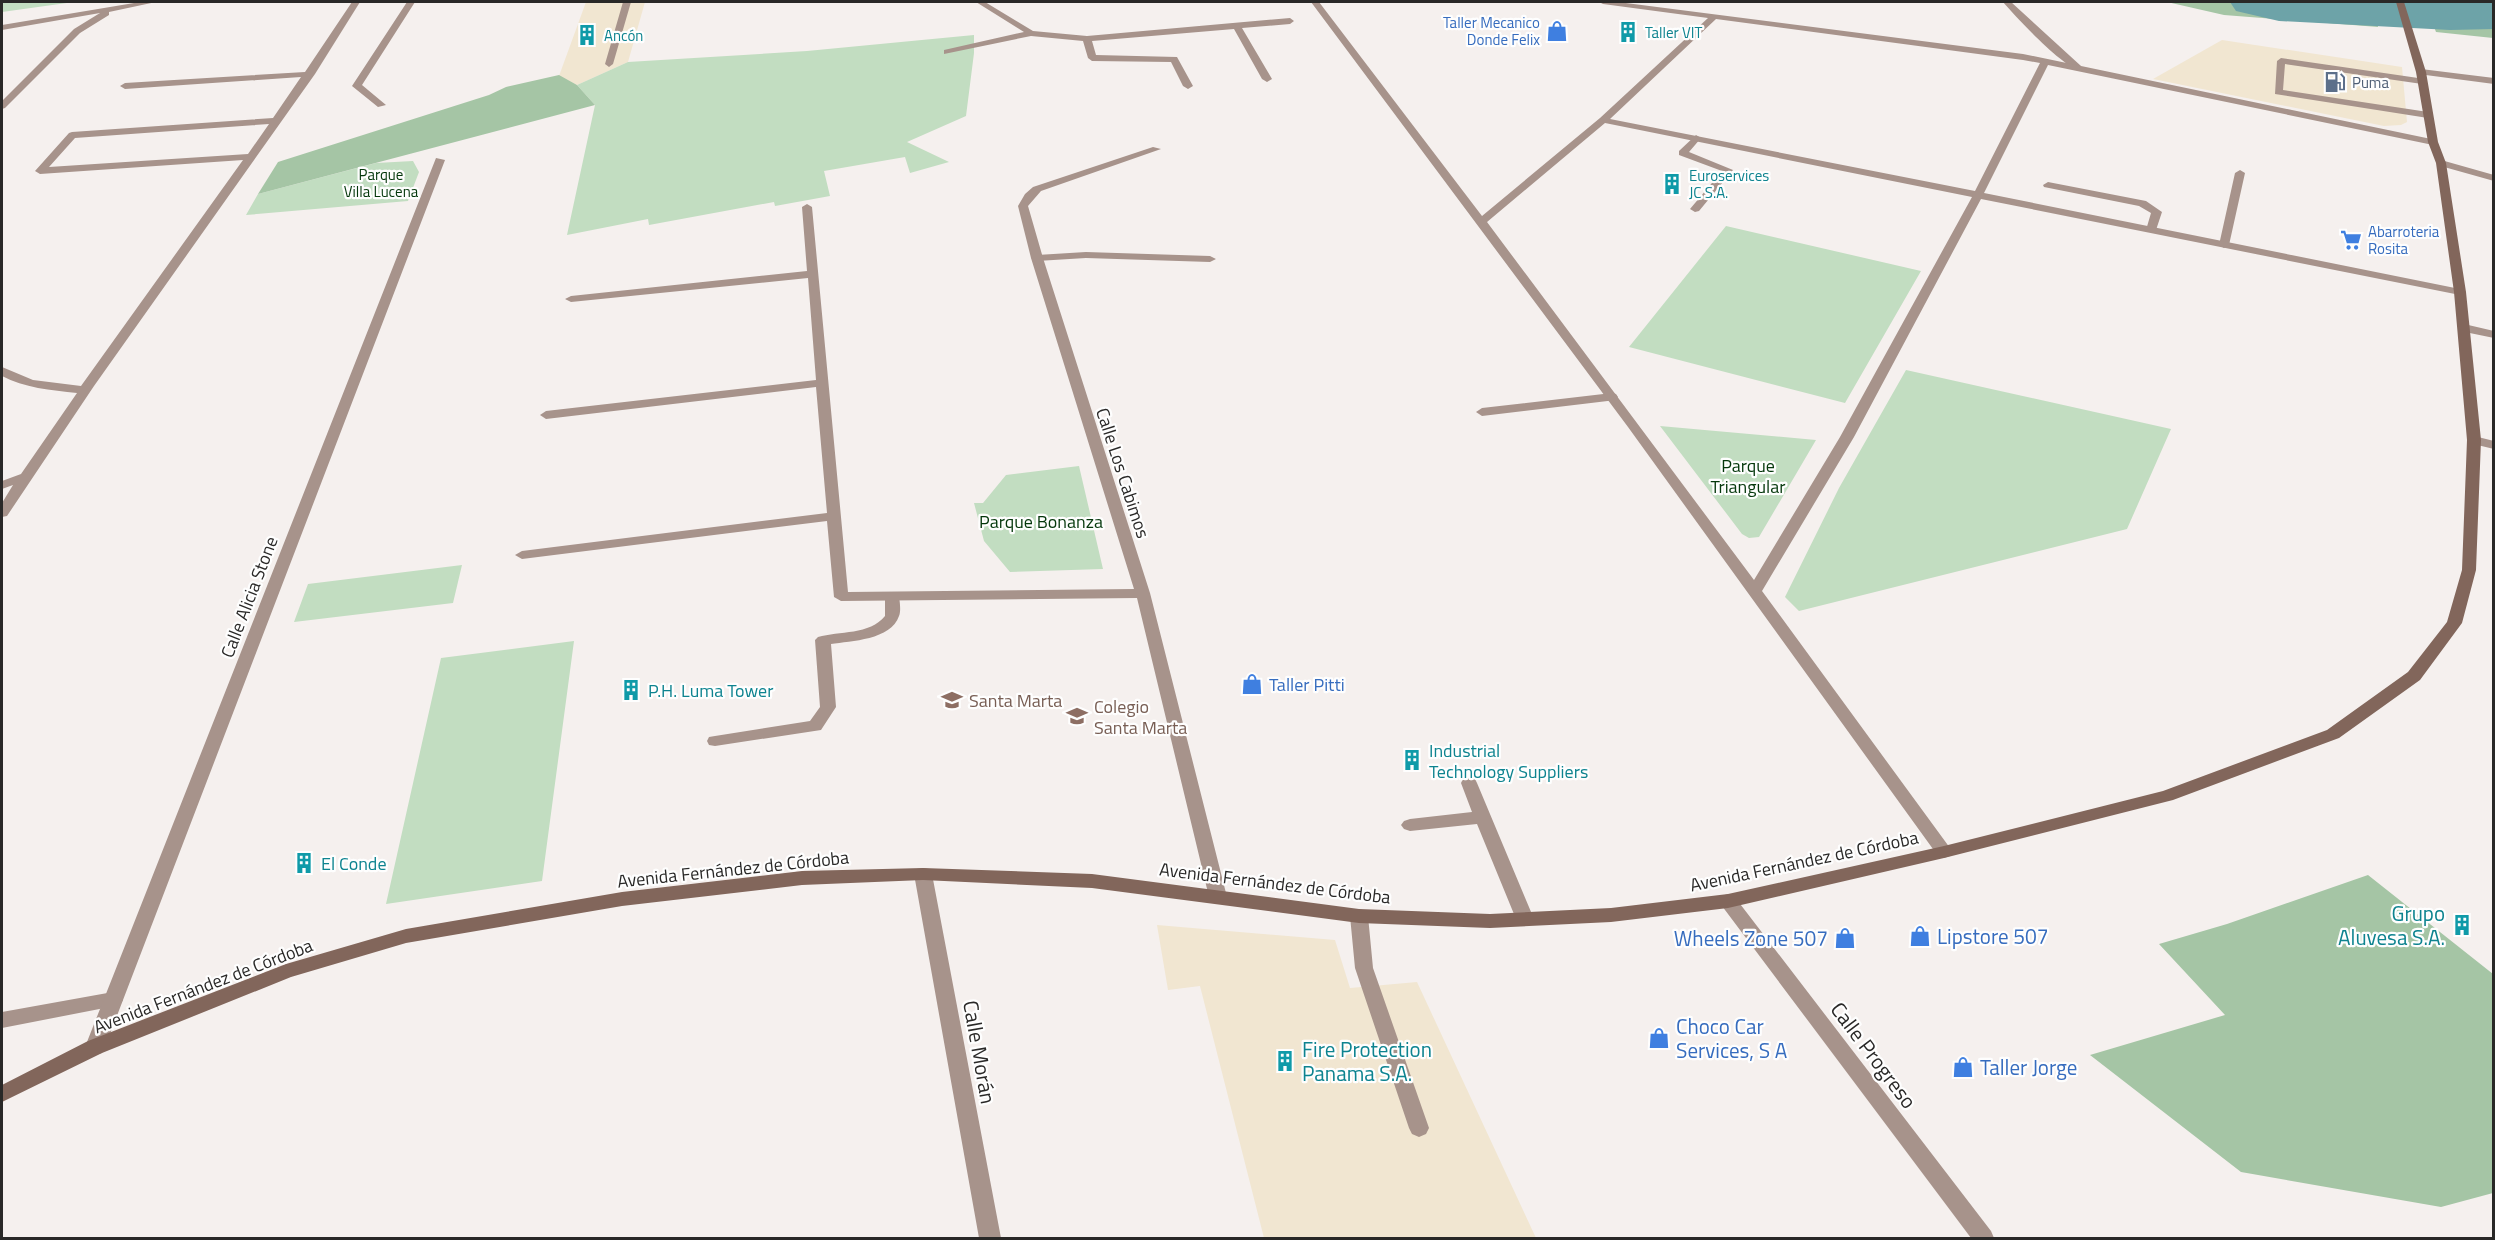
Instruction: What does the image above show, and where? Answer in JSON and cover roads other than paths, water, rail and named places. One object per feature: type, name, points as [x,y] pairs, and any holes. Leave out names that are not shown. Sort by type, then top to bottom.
[{"type":"main road","name":"Avenida Fernández de Córdoba","points":[[2,1094],[95,1047],[286,971],[406,936],[622,899],[802,878],[923,874],[1092,882],[1359,916],[1490,921],[1611,915],[1728,901],[1944,852],[2167,796],[2333,734],[2414,676],[2454,623],[2469,570],[2474,440],[2460,292],[2441,163],[2433,141],[2421,77],[2400,2]]},
{"type":"street","points":[[2,27],[152,2]]},
{"type":"street","points":[[2,513],[24,477],[85,390],[310,74],[356,2]]},
{"type":"street","points":[[381,105],[357,86],[411,2]]},
{"type":"street","points":[[609,64],[627,2]]},
{"type":"street","points":[[980,2],[1031,33]]},
{"type":"street","points":[[1316,2],[1482,221],[1755,590],[1944,852]]},
{"type":"street","points":[[1603,2],[2046,61],[2433,141]]},
{"type":"street","points":[[2007,2],[2078,68]]},
{"type":"street","points":[[2,106],[77,31],[114,9]]},
{"type":"street","points":[[1482,221],[1603,120],[1714,16]]},
{"type":"street","points":[[948,52],[1031,33],[1087,39],[1290,21]]},
{"type":"street","points":[[1237,26],[1267,79]]},
{"type":"street","points":[[1087,39],[1092,58],[1174,59],[1188,86]]},
{"type":"street","points":[[1755,590],[1847,437],[1978,195],[2046,61]]},
{"type":"street","points":[[2428,115],[2278,92],[2281,61],[2421,77],[2493,81]]},
{"type":"street","points":[[125,86],[310,74]]},
{"type":"street","points":[[2298,95],[2300,114]]},
{"type":"street","points":[[1603,120],[2460,292]]},
{"type":"street","points":[[250,157],[40,171],[72,135],[275,121]]},
{"type":"street","points":[[1695,209],[1728,170],[1683,153],[1696,138]]},
{"type":"street","name":"Calle Los Cabimos","points":[[1156,149],[1050,184],[1029,196],[1023,206],[1024,217],[1143,592],[1218,897]]},
{"type":"street","name":"Calle Alicia Stone","points":[[95,1047],[440,160]]},
{"type":"street","points":[[2441,163],[2493,178]]},
{"type":"street","points":[[2224,245],[2240,173]]},
{"type":"street","points":[[2048,185],[2142,203],[2157,212],[2151,230]]},
{"type":"street","points":[[807,207],[841,597],[1143,592]]},
{"type":"street","points":[[1037,258],[1086,255],[1210,259]]},
{"type":"street","points":[[571,299],[812,274]]},
{"type":"street","points":[[2464,328],[2493,335]]},
{"type":"street","points":[[2,371],[10,376],[45,386],[85,390]]},
{"type":"street","points":[[546,415],[821,383]]},
{"type":"street","points":[[1482,412],[1612,398]]},
{"type":"street","points":[[2474,440],[2493,445]]},
{"type":"street","points":[[2,485],[24,477]]},
{"type":"street","points":[[522,555],[834,516]]},
{"type":"street","points":[[715,741],[814,726],[828,707],[823,640],[868,633],[887,625],[892,615],[892,597]]},
{"type":"street","points":[[1469,783],[1525,919]]},
{"type":"street","points":[[1410,825],[1484,817]]},
{"type":"street","name":"Calle Morán","points":[[923,874],[990,1239]]},
{"type":"street","name":"Calle Progreso","points":[[1728,901],[1983,1239]]},
{"type":"street","points":[[1359,916],[1364,968],[1419,1128]]},
{"type":"street","points":[[2,1020],[113,1000]]},
{"type":"waterway","points":[[2251,2],[2279,8],[2450,17],[2494,16]]},
{"type":"place","name":"Taller Mecanico Donde Felix","points":[[1557,31]]},
{"type":"place","name":"Taller VIT","points":[[1628,32]]},
{"type":"place","name":"Ancón","points":[[587,35]]},
{"type":"place","name":"Puma","points":[[2335,82]]},
{"type":"place","name":"Euroservices JC S.A.","points":[[1672,184]]},
{"type":"place","name":"Abarroteria Rosita","points":[[2351,240]]},
{"type":"place","name":"Taller Pitti","points":[[1252,684]]},
{"type":"place","name":"P.H. Luma Tower","points":[[631,690]]},
{"type":"place","name":"Santa Marta","points":[[952,700]]},
{"type":"place","name":"Colegio Santa Marta","points":[[1077,716]]},
{"type":"place","name":"Industrial Technology Suppliers","points":[[1412,760]]},
{"type":"place","name":"El Conde","points":[[304,863]]},
{"type":"place","name":"Grupo Aluvesa S.A.","points":[[2462,925]]},
{"type":"place","name":"Lipstore 507","points":[[1920,936]]},
{"type":"place","name":"Wheels Zone 507","points":[[1845,938]]},
{"type":"place","name":"Choco Car Services, S A","points":[[1659,1038]]},
{"type":"place","name":"Fire Protection Panama S.A.","points":[[1285,1061]]},
{"type":"place","name":"Taller Jorge","points":[[1963,1067]]},
{"type":"park label","name":"Parque Villa Lucena","points":[[381,182]]},
{"type":"park label","name":"Parque Triangular","points":[[1748,475]]},
{"type":"park label","name":"Parque Bonanza","points":[[1041,521]]}]
